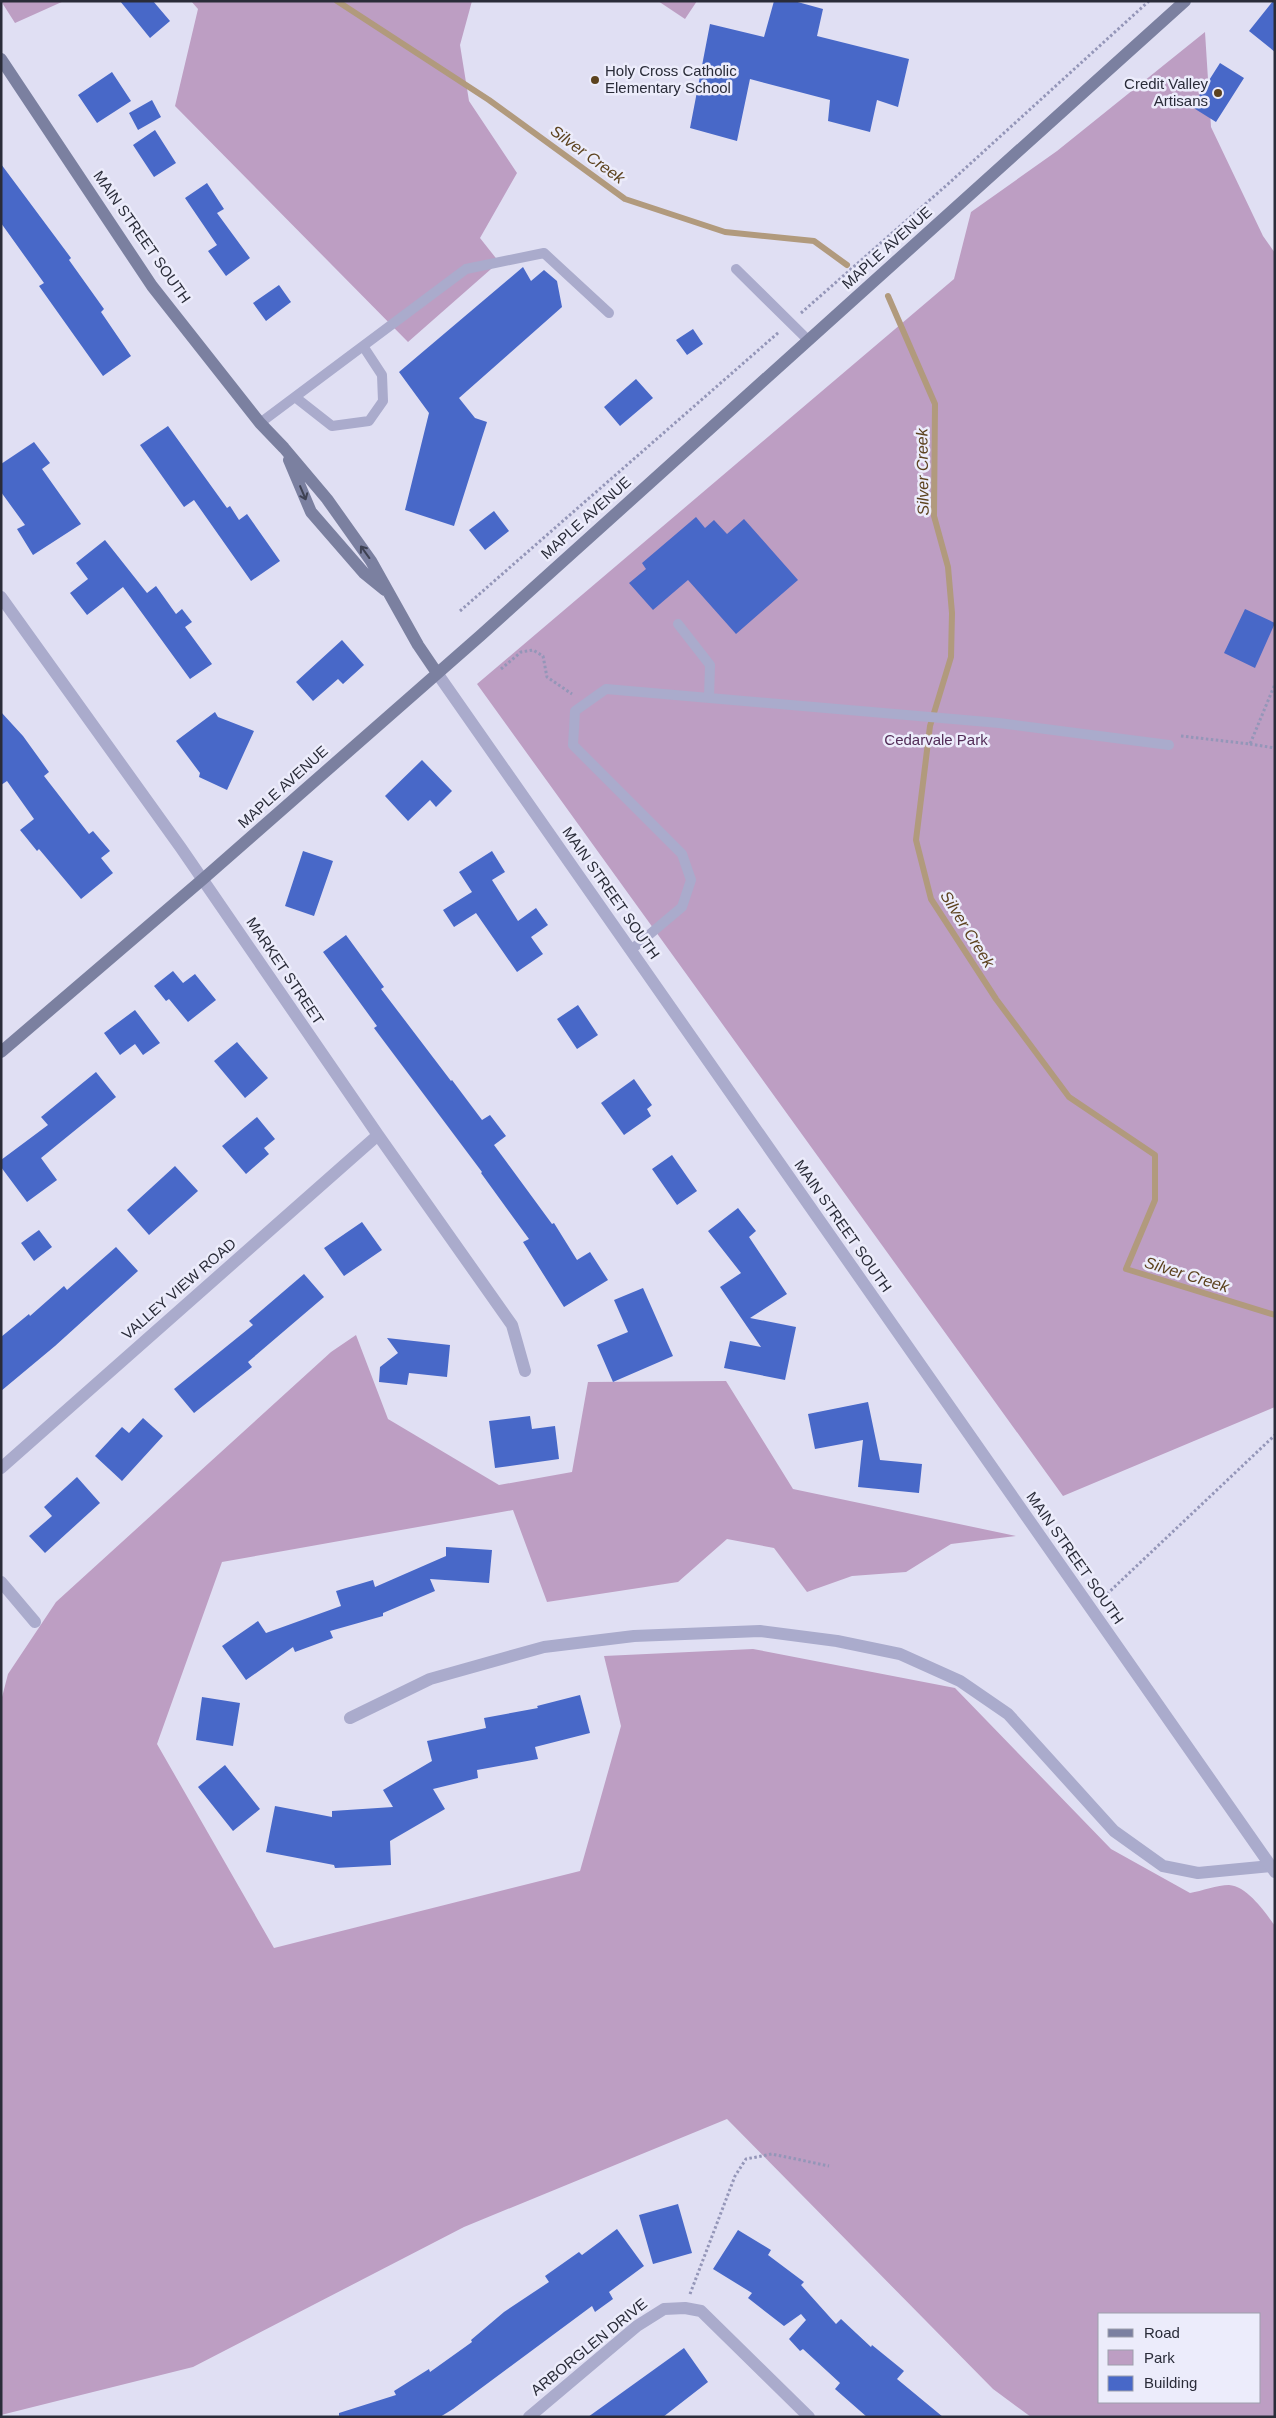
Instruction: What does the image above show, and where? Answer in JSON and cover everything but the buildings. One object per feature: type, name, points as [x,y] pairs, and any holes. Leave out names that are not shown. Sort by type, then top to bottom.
[{"type":"main road","name":"MAPLE AVENUE","points":[[1,1052],[203,880],[437,673],[1185,1]]},
{"type":"main road","name":"MAIN STREET SOUTH","points":[[1,59],[152,286],[260,424],[284,448],[347,527],[371,561],[418,645],[437,673]]},
{"type":"main road","name":"MAIN STREET SOUTH","points":[[284,448],[311,512],[364,573],[391,594]]},
{"type":"street","name":"MARKET STREET","points":[[1,597],[203,880],[378,1135],[512,1324],[526,1371]]},
{"type":"street","name":"MAIN STREET SOUTH","points":[[437,673],[1273,1869]]},
{"type":"street","name":"VALLEY VIEW ROAD","points":[[1,1468],[378,1135]]},
{"type":"street","points":[[1,1582],[35,1622]]},
{"type":"street","points":[[350,1718],[430,1679],[544,1647],[634,1636],[760,1631],[837,1641],[900,1654],[960,1681],[1008,1714],[1114,1831],[1163,1866],[1198,1873],[1273,1869]]},
{"type":"street","name":"ARBORGLEN DRIVE","points":[[529,2417],[636,2326],[664,2309],[684,2308],[701,2311],[809,2417]]},
{"type":"lane","points":[[260,424],[466,269],[544,253],[609,313]]},
{"type":"lane","points":[[736,269],[808,340]]},
{"type":"lane","points":[[295,397],[332,426],[369,422],[383,401],[382,375],[364,346]]},
{"type":"lane","points":[[678,624],[710,665],[709,698]]},
{"type":"lane","points":[[631,950],[682,907],[691,880],[682,854],[573,745],[574,711],[606,689],[949,719],[1169,745]]},
{"type":"path","points":[[460,611],[948,184],[1149,1]]},
{"type":"path","points":[[501,669],[521,652],[533,650],[543,656],[547,676],[585,704]]},
{"type":"path","points":[[1250,744],[1275,684]]},
{"type":"path","points":[[1179,736],[1275,748]]},
{"type":"path","points":[[1107,1594],[1275,1435]]},
{"type":"path","points":[[684,2308],[735,2176],[746,2159],[772,2154],[829,2166]]},
{"type":"green space","points":[[1,1],[64,1],[15,23]]},
{"type":"green space","points":[[191,1],[472,1],[460,45],[469,101],[517,173],[480,238],[499,262],[408,342],[175,106],[198,9]]},
{"type":"green space","points":[[658,1],[697,1],[685,19]]},
{"type":"green space","name":"Cedarvale Park","points":[[1205,32],[1211,127],[1263,236],[1275,253],[1275,1407],[1063,1496],[477,684],[954,279],[971,212],[1057,151]]},
{"type":"green space","points":[[356,1335],[388,1419],[499,1485],[572,1472],[588,1382],[726,1381],[793,1489],[1016,1536],[951,1544],[906,1572],[852,1576],[807,1592],[774,1548],[727,1539],[678,1582],[547,1602],[513,1510],[222,1562],[157,1744],[274,1948],[580,1871],[621,1726],[604,1656],[753,1649],[955,1688],[1111,1849],[1190,1893],[1224,1885],[1236,1886],[1255,1901],[1275,1926],[1275,2417],[1031,2417],[993,2389],[727,2119],[464,2227],[193,2367],[1,2415],[1,1701],[8,1674],[56,1602],[331,1352]]},
{"type":"waterway","name":"Silver Creek","points":[[337,1],[489,100],[625,199],[725,232],[814,241],[847,265]]},
{"type":"waterway","name":"Silver Creek","points":[[888,296],[935,404],[934,516],[948,567],[952,613],[951,657],[930,726],[916,840],[931,899],[996,999],[1069,1097],[1155,1155],[1155,1200],[1126,1269],[1275,1315]]},
{"type":"place","name":"Holy Cross Catholic Elementary School","points":[[595,80]]},
{"type":"place","name":"Credit Valley Artisans","points":[[1218,93]]}]
